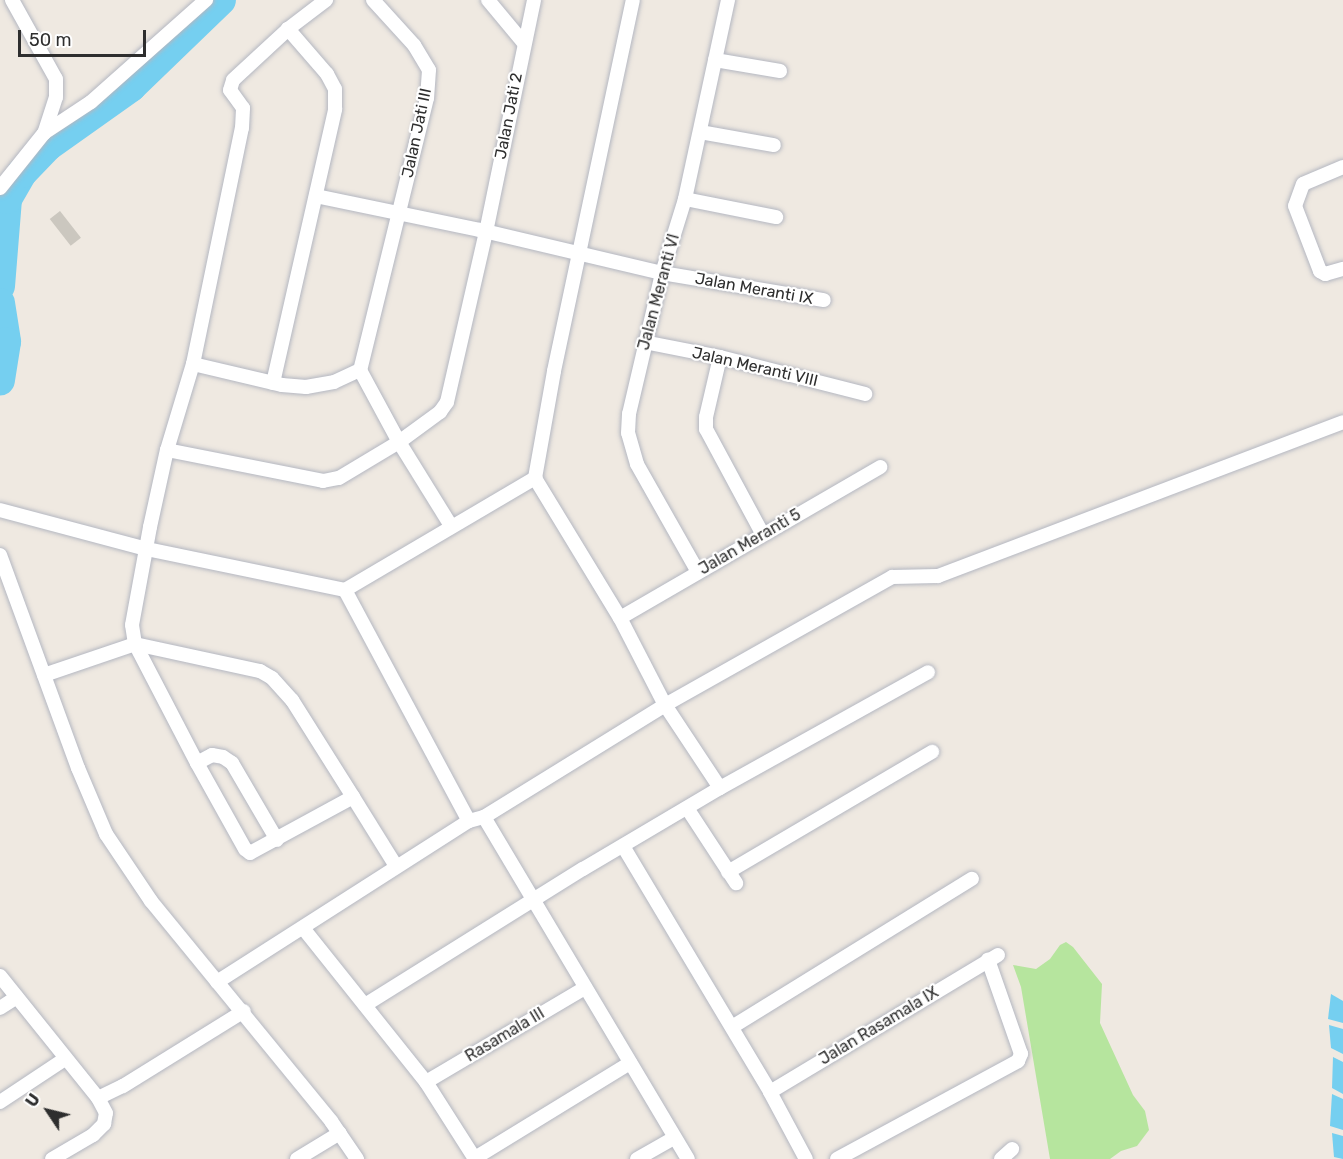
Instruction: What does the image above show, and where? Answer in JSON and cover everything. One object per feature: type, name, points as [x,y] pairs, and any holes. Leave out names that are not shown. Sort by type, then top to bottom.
[{"type":"street","points":[[12,0],[56,79],[56,97],[44,133]]},
{"type":"street","points":[[0,188],[44,133],[91,102],[206,0]]},
{"type":"street","points":[[326,0],[288,29],[242,69],[233,80],[230,90],[243,108],[242,128],[194,363],[167,450],[132,625],[135,644],[197,763],[245,849],[250,853],[256,852],[352,797]]},
{"type":"street","name":"Jalan Jati III","points":[[373,0],[414,45],[429,70],[427,98],[400,214]]},
{"type":"street","points":[[488,0],[524,42]]},
{"type":"street","name":"Jalan Jati 2","points":[[167,450],[323,481],[339,478],[399,442],[440,412],[447,402],[486,232],[534,0]]},
{"type":"street","points":[[633,0],[554,371],[535,478],[620,618],[665,705],[720,788]]},
{"type":"street","name":"Jalan Meranti VI","points":[[698,572],[637,464],[628,433],[629,414],[644,342],[685,199],[728,0]]},
{"type":"street","points":[[273,383],[335,109],[335,89],[327,74],[288,29]]},
{"type":"street","points":[[715,60],[780,71]]},
{"type":"street","points":[[700,132],[774,145]]},
{"type":"street","points":[[1343,167],[1303,184],[1295,206],[1320,271],[1325,274],[1343,269]]},
{"type":"street","name":"Jalan Meranti IX","points":[[316,196],[662,273],[824,300]]},
{"type":"street","points":[[685,199],[776,218]]},
{"type":"street","points":[[400,214],[360,370],[399,442],[451,526]]},
{"type":"street","name":"Jalan Meranti VIII","points":[[644,342],[720,357],[865,394]]},
{"type":"street","points":[[720,357],[706,417],[706,429],[762,533]]},
{"type":"street","points":[[194,363],[273,383],[306,387],[334,382],[360,370]]},
{"type":"street","points":[[217,982],[469,821],[484,817],[665,705],[892,578],[938,576],[1343,422]]},
{"type":"street","name":"Jalan Meranti 5","points":[[620,618],[762,533],[880,467]]},
{"type":"street","points":[[0,510],[147,549],[345,590],[535,478]]},
{"type":"street","points":[[0,555],[106,834],[151,901],[217,982],[244,1011],[340,1133],[357,1159]]},
{"type":"street","points":[[345,590],[469,821]]},
{"type":"street","points":[[44,675],[135,644],[260,671],[272,678],[292,700],[396,866]]},
{"type":"street","points":[[365,1005],[720,788],[928,672]]},
{"type":"street","points":[[687,808],[732,877],[932,752]]},
{"type":"street","points":[[197,763],[212,756],[223,757],[232,763],[277,840]]},
{"type":"street","points":[[484,817],[536,900],[585,988],[688,1159]]},
{"type":"street","points":[[622,846],[732,1027],[806,1159]]},
{"type":"street","points":[[732,1027],[972,879]]},
{"type":"street","points":[[303,928],[426,1082],[475,1159],[630,1063]]},
{"type":"street","name":"Jalan Rasamala IX","points":[[770,1092],[993,958],[1004,1007],[1021,1054],[1018,1061],[837,1159]]},
{"type":"street","points":[[0,976],[98,1098],[106,1113],[104,1124],[93,1135],[52,1159]]},
{"type":"street","name":"Rasamala III","points":[[426,1082],[585,988]]},
{"type":"street","points":[[0,1008],[17,997]]},
{"type":"street","points":[[98,1098],[123,1086],[244,1011]]},
{"type":"street","points":[[0,1102],[65,1059]]},
{"type":"street","points":[[297,1159],[340,1133]]},
{"type":"street","points":[[637,1159],[674,1138]]},
{"type":"street","points":[[1000,1159],[1012,1149]]},
{"type":"green space","points":[[1066,942],[1073,947],[1102,984],[1100,1023],[1133,1095],[1145,1111],[1149,1130],[1137,1146],[1121,1151],[1110,1159],[1050,1159],[1021,987],[1013,965],[1036,969],[1050,959],[1060,945]]},
{"type":"water","points":[[1331,994],[1343,1001],[1343,1023],[1328,1019]]},
{"type":"water","points":[[1329,1025],[1343,1029],[1343,1054],[1331,1048]]},
{"type":"water","points":[[1333,1057],[1343,1062],[1343,1094],[1332,1088]]},
{"type":"water","points":[[1332,1094],[1343,1099],[1343,1130],[1330,1126]]},
{"type":"water","points":[[1332,1133],[1343,1136],[1343,1159],[1334,1157]]},
{"type":"building","points":[[60,211],[81,238],[71,246],[50,219]]},
{"type":"waterway","points":[[0,286],[7,199],[22,173],[48,146],[131,87],[221,0]]},
{"type":"waterway","points":[[0,303],[6,342],[0,381]]}]
